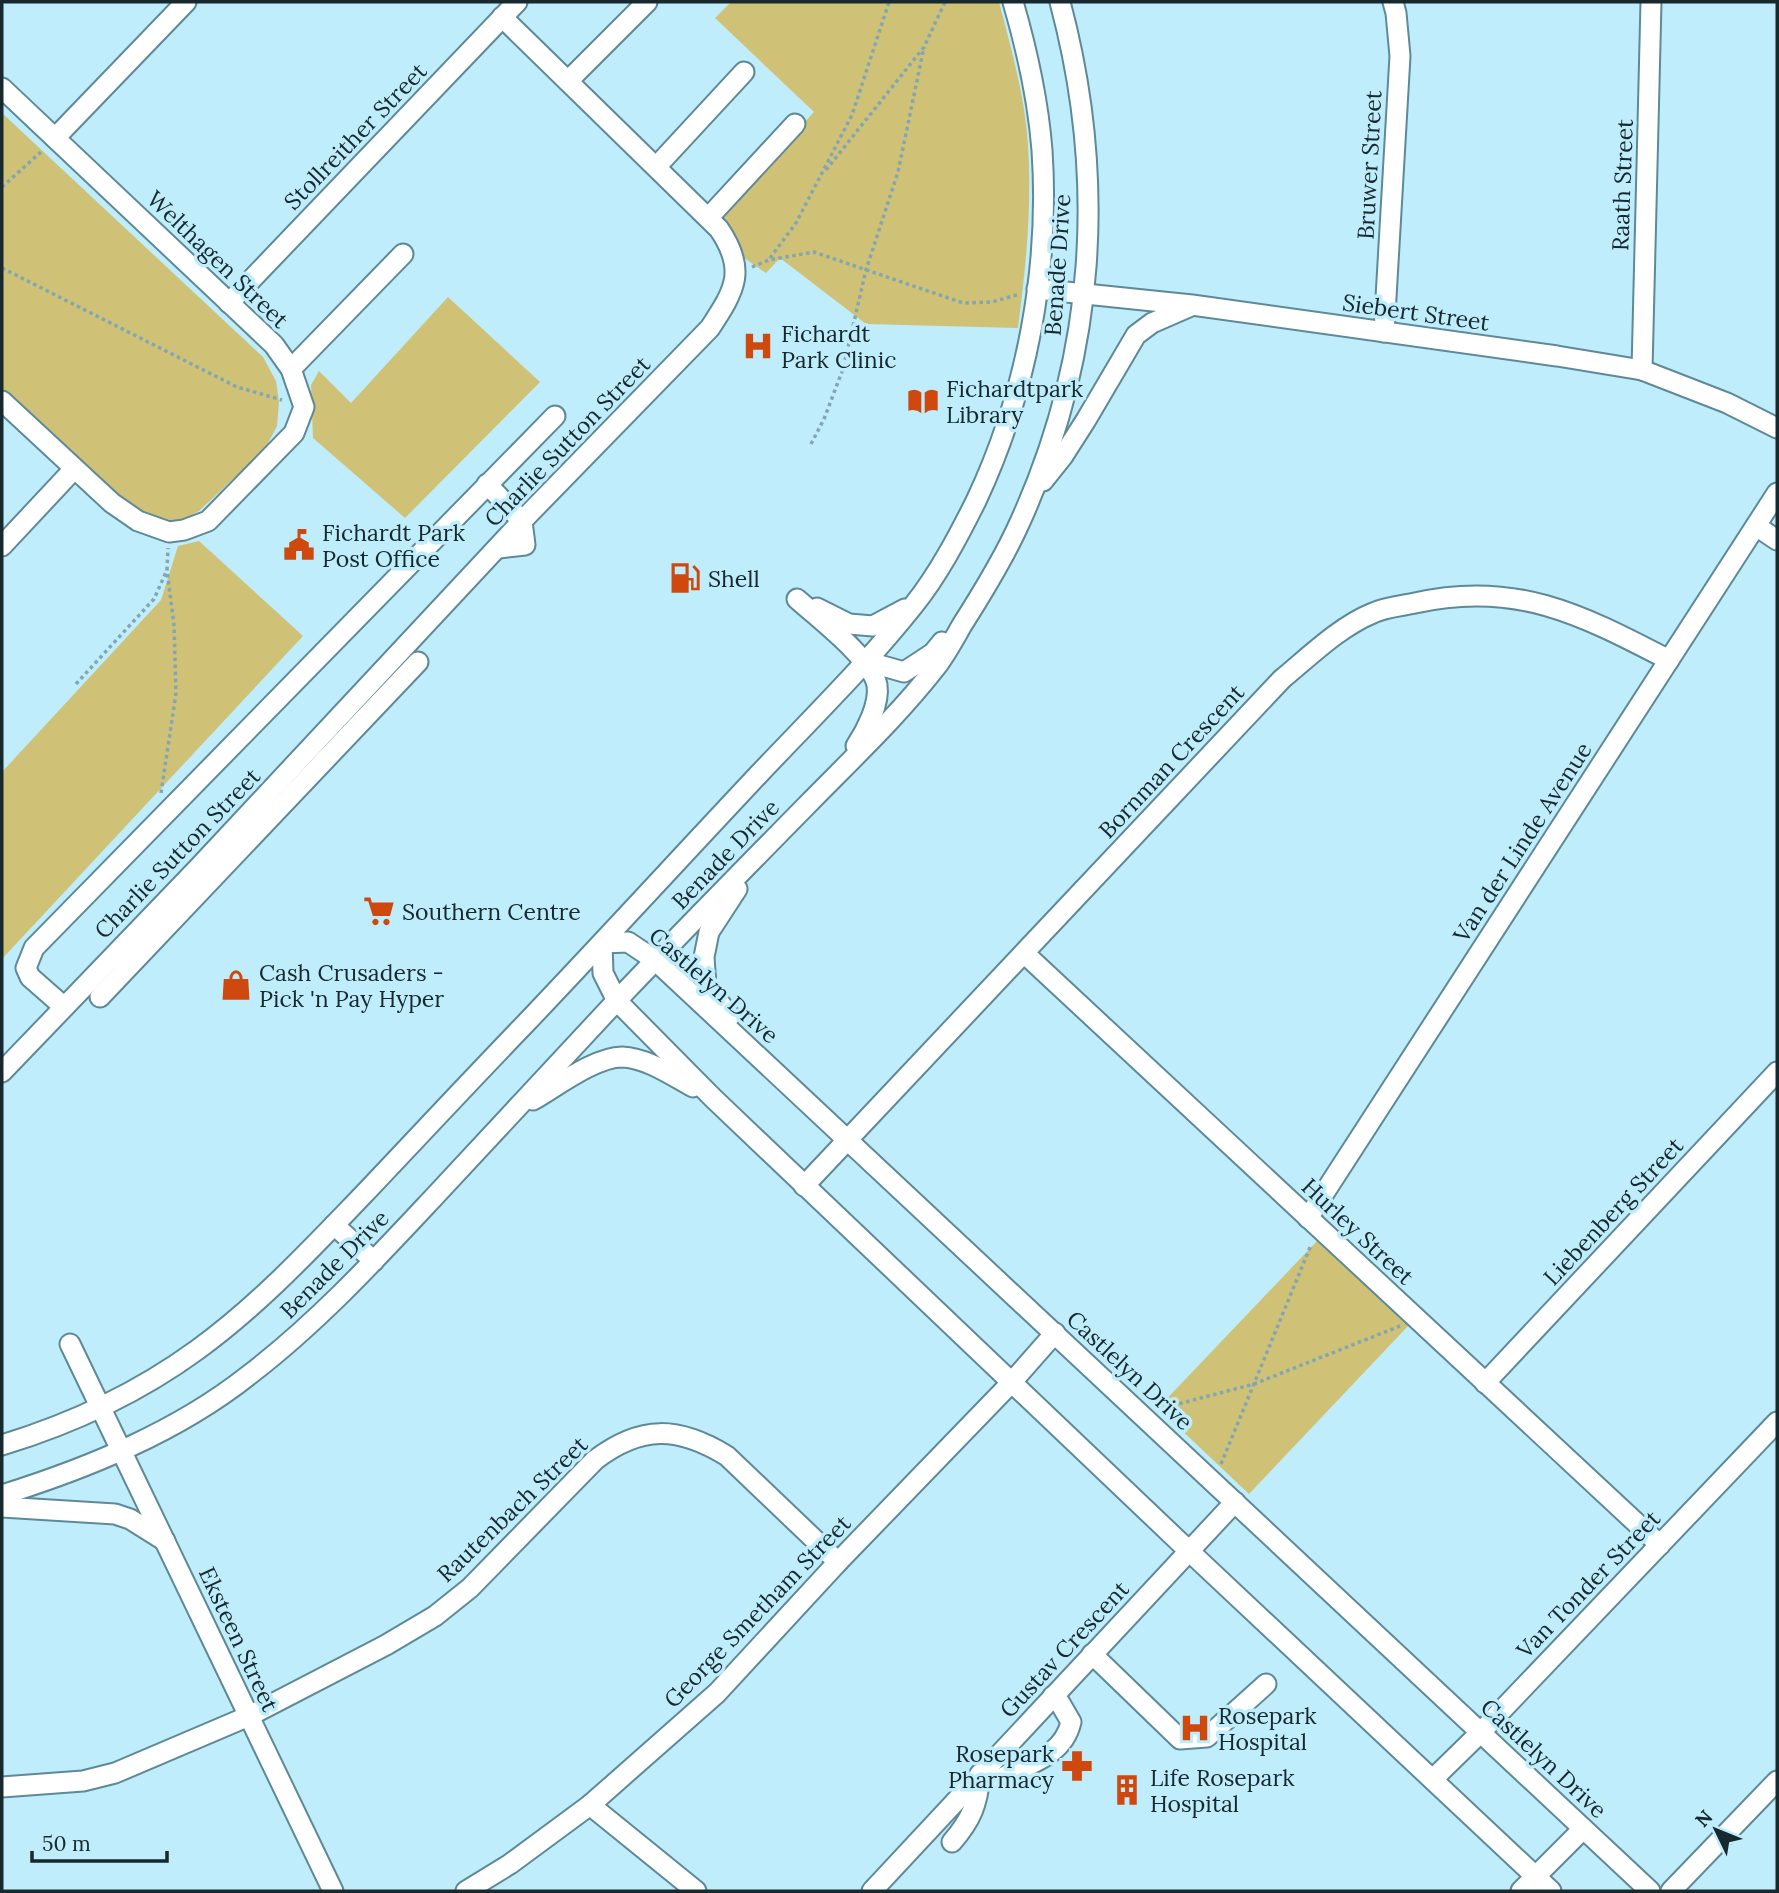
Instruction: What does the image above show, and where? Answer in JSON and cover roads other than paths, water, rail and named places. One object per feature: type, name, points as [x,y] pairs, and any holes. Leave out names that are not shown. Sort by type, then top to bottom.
[{"type":"street","points":[[55,138],[186,2]]},
{"type":"street","name":"Stollreither Street","points":[[229,303],[517,2]]},
{"type":"street","points":[[568,81],[647,2]]},
{"type":"street","name":"Benade Drive","points":[[2,1445],[101,1407],[153,1380],[200,1348],[282,1278],[602,943],[916,603],[954,544],[977,498],[996,451],[1029,344],[1044,209],[1042,148],[1028,54],[1013,2]]},
{"type":"street","name":"Benade Drive","points":[[2,1495],[58,1478],[122,1450],[200,1409],[248,1377],[314,1320],[374,1261],[655,960],[891,721],[939,664],[988,584],[1019,524],[1055,436],[1067,392],[1085,293],[1088,156],[1082,98],[1060,2]]},
{"type":"street","name":"Bruwer Street","points":[[1384,332],[1400,56],[1393,2]]},
{"type":"street","name":"Raath Street","points":[[1642,370],[1651,2]]},
{"type":"street","points":[[502,17],[709,217],[795,124]]},
{"type":"street","points":[[657,166],[744,72]]},
{"type":"street","name":"Welthagen Street","points":[[2,88],[274,345],[291,369],[304,407],[294,433],[241,488],[208,521],[184,530],[169,532],[138,521],[112,503],[74,469]]},
{"type":"street","name":"Charlie Sutton Street","points":[[2,1072],[522,521],[710,328],[732,290],[737,274],[729,243],[709,217]]},
{"type":"street","points":[[291,369],[403,254]]},
{"type":"street","name":"Siebert Street","points":[[1037,289],[1192,305],[1642,370],[1727,403],[1777,428]]},
{"type":"street","points":[[1031,495],[1063,456],[1136,335],[1152,323],[1192,305]]},
{"type":"street","points":[[2,401],[74,469],[2,546]]},
{"type":"street","points":[[418,662],[100,997],[69,1000],[30,977],[26,968],[34,948],[156,827],[555,416]]},
{"type":"street","points":[[487,484],[522,521]]},
{"type":"street","name":"Van der Linde Avenue","points":[[1313,1223],[1777,493]]},
{"type":"street","points":[[1756,526],[1777,540]]},
{"type":"street","points":[[865,661],[904,672],[933,653],[988,584]]},
{"type":"street","name":"Bornman Crescent","points":[[804,1186],[1282,679],[1357,621],[1374,612],[1437,597],[1488,594],[1546,604],[1583,617],[1669,660]]},
{"type":"street","points":[[807,806],[852,752],[871,720],[877,686],[865,661],[797,599],[849,624],[873,626],[916,603]]},
{"type":"street","points":[[763,850],[709,932],[704,957],[706,985],[765,1061]]},
{"type":"street","name":"Castlelyn Drive","points":[[602,943],[628,942],[655,960],[1650,1891]]},
{"type":"street","points":[[602,943],[603,973],[617,1001],[713,1098],[1011,1383],[1551,1891]]},
{"type":"street","name":"Hurley Street","points":[[1024,953],[1660,1545]]},
{"type":"street","points":[[92,977],[100,997]]},
{"type":"street","points":[[514,1111],[603,1060],[622,1057],[647,1063],[713,1098]]},
{"type":"street","name":"Liebenberg Street","points":[[1485,1383],[1777,1072]]},
{"type":"street","points":[[334,1224],[374,1261]]},
{"type":"street","name":"George Smetham Street","points":[[466,1891],[510,1864],[590,1805],[718,1693],[1055,1333]]},
{"type":"street","name":"Eksteen Street","points":[[70,1344],[333,1891]]},
{"type":"street","name":"Van Tonder Street","points":[[1433,1779],[1777,1422]]},
{"type":"street","name":"Rautenbach Street","points":[[2,1787],[83,1781],[115,1773],[248,1716],[386,1645],[435,1616],[470,1588],[595,1460],[612,1447],[639,1435],[666,1433],[691,1438],[727,1456],[838,1562]]},
{"type":"street","name":"Gustav Crescent","points":[[872,1891],[1235,1502]]},
{"type":"street","points":[[2,1507],[115,1514],[130,1519],[165,1541]]},
{"type":"street","points":[[1092,1654],[1180,1739],[1208,1737],[1266,1684]]},
{"type":"street","points":[[952,1842],[977,1804],[980,1774],[1000,1779],[1051,1755],[1062,1742],[1071,1722],[1054,1696]]},
{"type":"street","points":[[1671,1891],[1777,1780]]},
{"type":"street","points":[[590,1805],[696,1891]]},
{"type":"street","points":[[1521,1891],[1583,1829]]},
{"type":"place","name":"Fichardt Park Clinic","points":[[758,346]]},
{"type":"place","name":"Fichardtpark Library","points":[[923,401]]},
{"type":"place","name":"Fichardt Park Post Office","points":[[299,545]]},
{"type":"place","name":"Shell","points":[[685,578]]},
{"type":"place","name":"Southern Centre","points":[[379,911]]},
{"type":"place","name":"Cash Crusaders - Pick 'n Pay Hyper","points":[[236,985]]},
{"type":"place","name":"Rosepark Hospital","points":[[1195,1728]]},
{"type":"place","name":"Rosepark Pharmacy","points":[[1077,1766]]},
{"type":"place","name":"Life Rosepark Hospital","points":[[1127,1790]]}]
